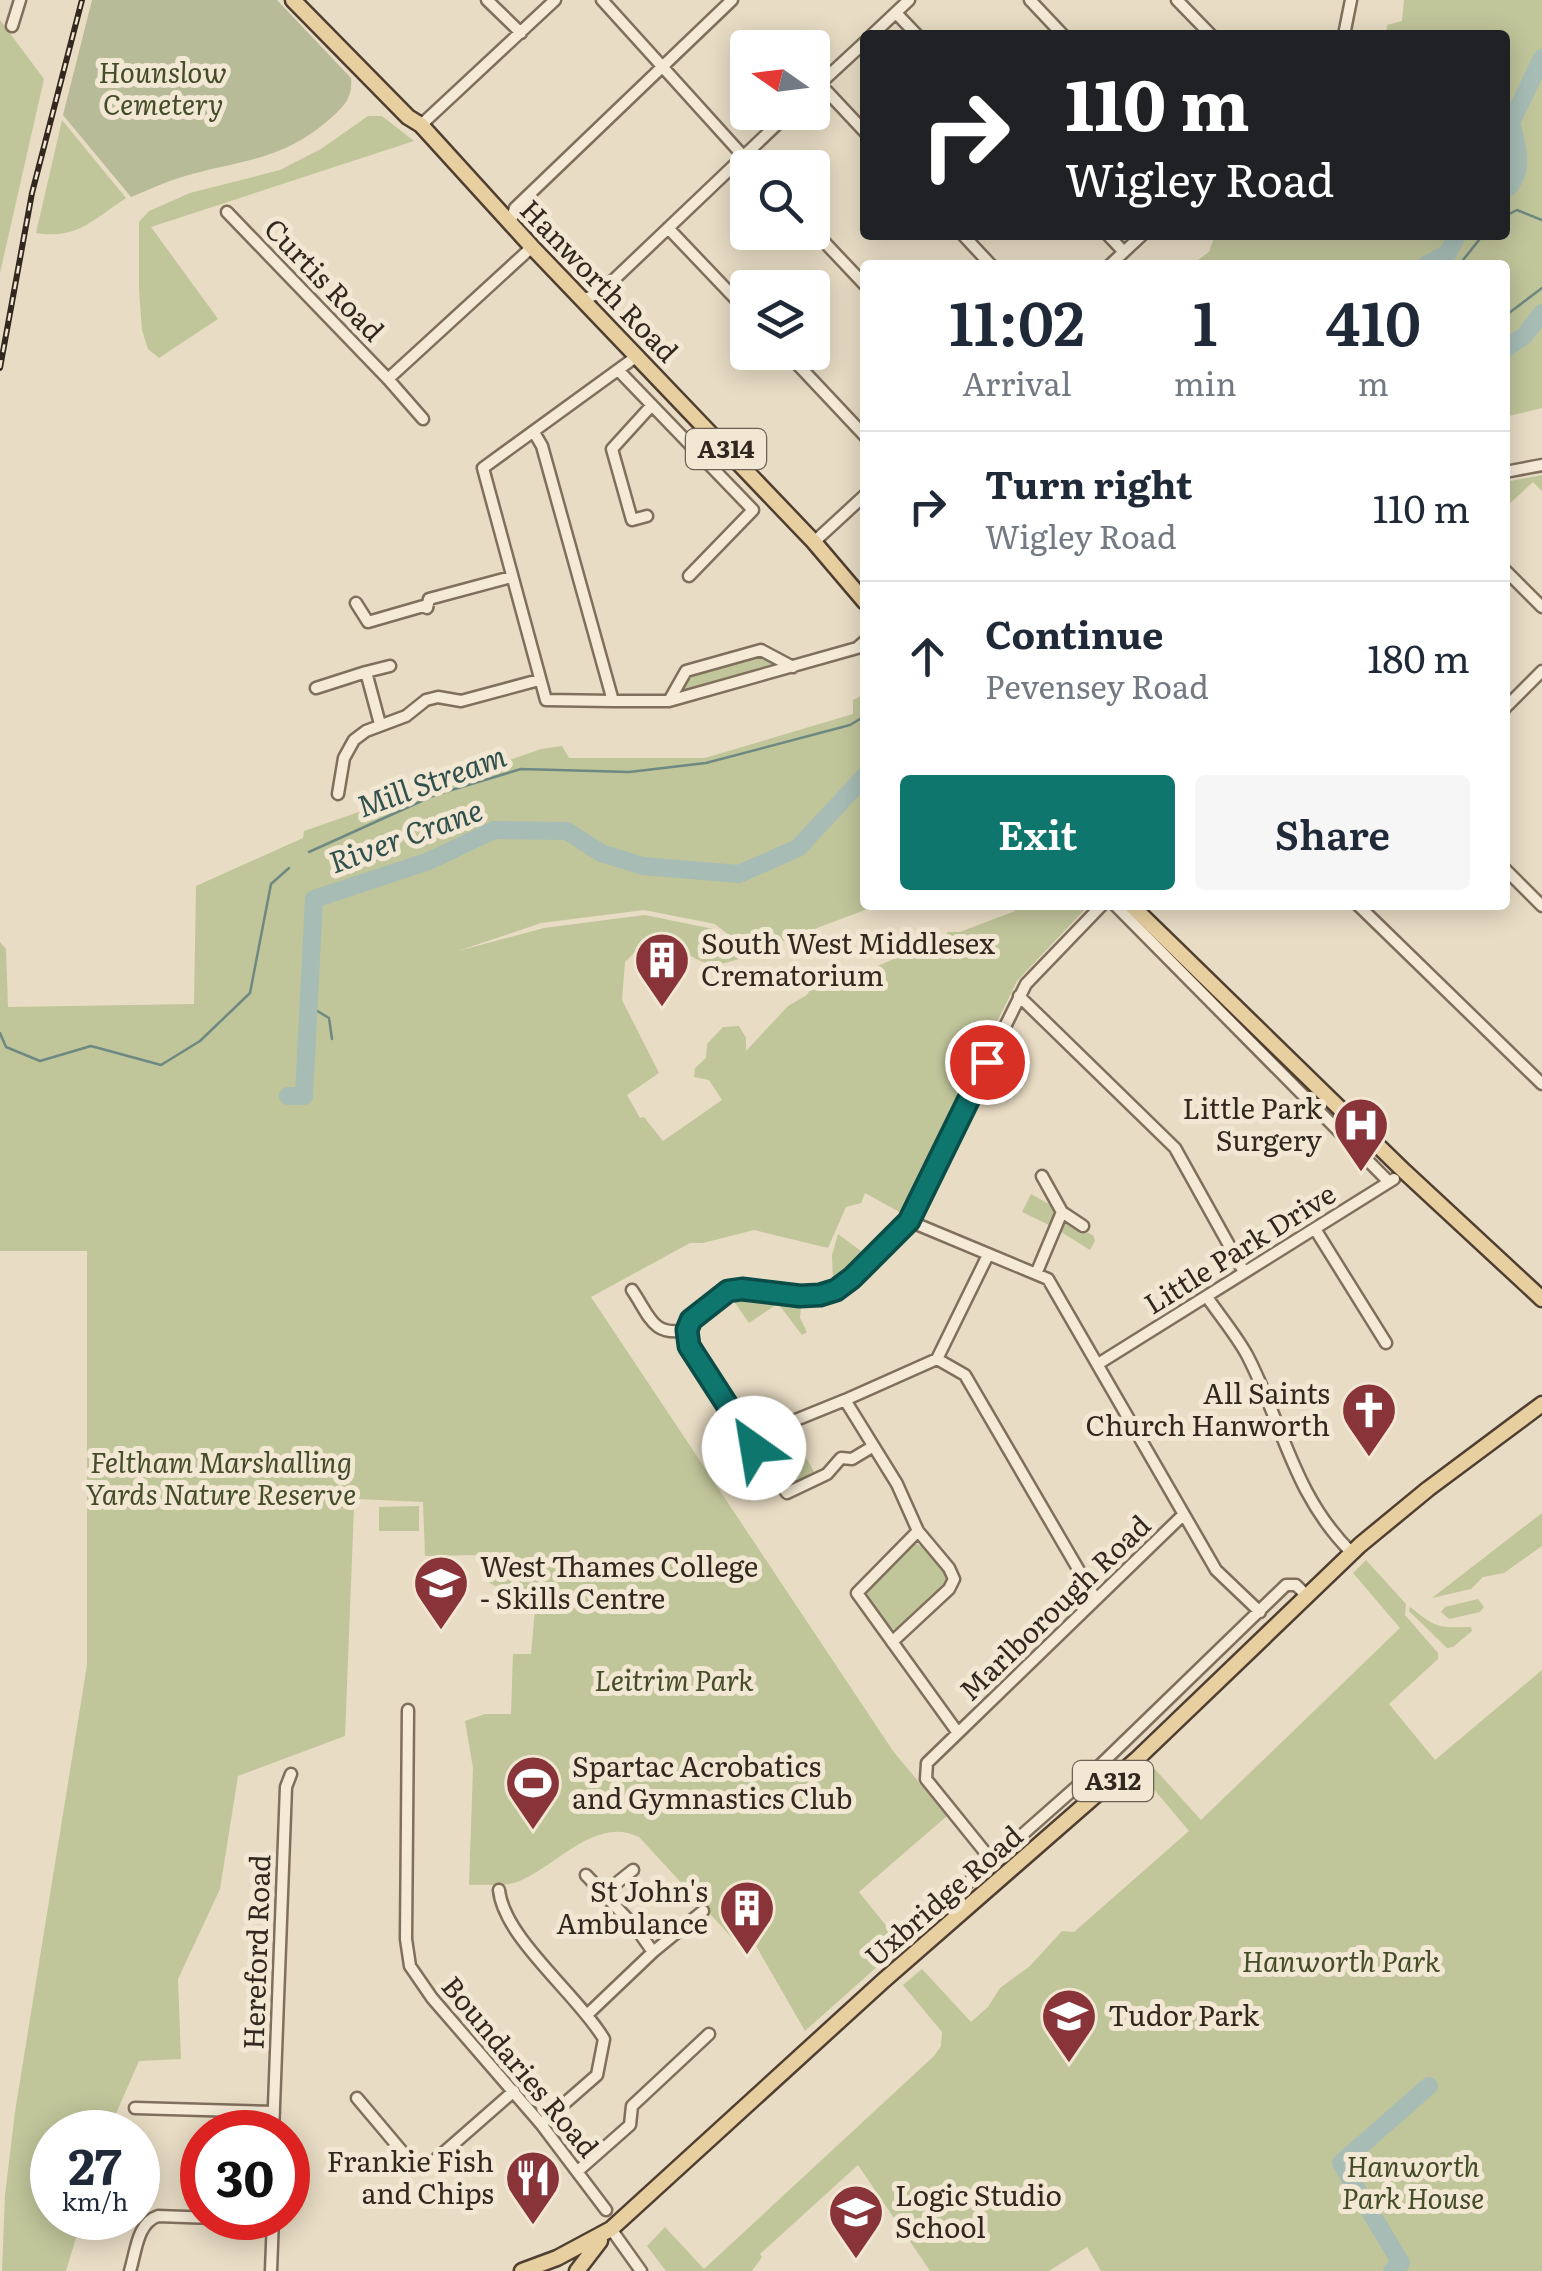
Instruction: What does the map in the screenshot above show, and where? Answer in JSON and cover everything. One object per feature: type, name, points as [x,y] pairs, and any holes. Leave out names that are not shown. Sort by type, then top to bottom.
[{"type":"main road","name":"Hanworth Road","points":[[293,0],[408,117],[421,125],[510,224],[814,542],[860,596]]},
{"type":"main road","points":[[1136,910],[1542,1300]]},
{"type":"main road","name":"Uxbridge Road","points":[[607,2232],[869,1994],[1136,1760],[1352,1552],[1542,1404]]},
{"type":"main road","points":[[578,2271],[607,2232]]},
{"type":"main road","name":"A312","points":[[522,2271],[540,2268],[607,2232]]},
{"type":"street","points":[[12,26],[20,0]]},
{"type":"street","points":[[488,0],[521,33]]},
{"type":"street","points":[[421,125],[556,0]]},
{"type":"street","points":[[602,0],[739,150]]},
{"type":"street","points":[[510,224],[515,208],[732,0]]},
{"type":"street","points":[[877,30],[910,0]]},
{"type":"street","points":[[1030,0],[1058,30]]},
{"type":"street","points":[[1178,0],[1206,30]]},
{"type":"street","points":[[1345,30],[1351,0]]},
{"type":"street","points":[[896,13],[912,30]]},
{"type":"street","points":[[830,75],[860,47]]},
{"type":"street","points":[[830,101],[860,128]]},
{"type":"street","points":[[750,150],[771,130]]},
{"type":"street","points":[[582,300],[600,292],[730,169]]},
{"type":"street","points":[[497,210],[515,208]]},
{"type":"street","name":"Curtis Road","points":[[226,212],[423,419]]},
{"type":"street","points":[[668,228],[730,293]]},
{"type":"street","points":[[968,240],[986,260]]},
{"type":"street","points":[[1113,240],[1124,252]]},
{"type":"street","points":[[1115,260],[1137,240]]},
{"type":"street","name":"Curtis Road","points":[[388,379],[532,247]]},
{"type":"street","points":[[830,248],[860,280]]},
{"type":"street","points":[[594,312],[600,292]]},
{"type":"street","points":[[637,356],[483,468],[546,700],[669,701],[860,645]]},
{"type":"street","points":[[803,370],[860,431]]},
{"type":"street","name":"Hanworth Road","points":[[619,371],[753,510],[688,576]]},
{"type":"street","points":[[647,516],[632,520],[612,449],[652,405]]},
{"type":"street","points":[[534,434],[542,446],[613,701]]},
{"type":"street","points":[[1510,471],[1542,466]]},
{"type":"street","points":[[814,542],[860,500]]},
{"type":"street","points":[[1510,575],[1542,607]]},
{"type":"street","points":[[355,628],[427,606],[429,600],[511,576]]},
{"type":"street","points":[[356,604],[368,622]]},
{"type":"street","points":[[669,701],[686,671],[760,650],[794,667]]},
{"type":"street","points":[[316,688],[390,666]]},
{"type":"street","points":[[1510,703],[1542,671]]},
{"type":"street","points":[[366,672],[380,724]]},
{"type":"street","points":[[338,794],[344,758],[354,740],[380,724],[406,716],[426,700],[438,697],[461,701],[540,680]]},
{"type":"street","points":[[1510,874],[1539,898]]},
{"type":"street","points":[[988,1255],[937,1359],[761,1434],[742,1428],[689,1346],[687,1330],[697,1313],[728,1291],[800,1296],[836,1290],[909,1221],[1026,984],[1097,910]]},
{"type":"street","points":[[1120,910],[1389,1182]]},
{"type":"street","points":[[1363,910],[1542,1084]]},
{"type":"street","points":[[1019,996],[1175,1148],[1244,1272]]},
{"type":"street","name":"Little Park Drive","points":[[1098,1364],[1405,1172]]},
{"type":"street","points":[[1042,1176],[1062,1212],[1084,1226]]},
{"type":"street","points":[[1036,1274],[1062,1212]]},
{"type":"street","points":[[909,1221],[1048,1279],[1216,1570],[1260,1612]]},
{"type":"street","points":[[1315,1229],[1386,1344]]},
{"type":"street","points":[[632,1290],[659,1329],[668,1334],[687,1330]]},
{"type":"street","points":[[1207,1297],[1246,1354],[1298,1479],[1330,1531],[1352,1552]]},
{"type":"street","points":[[937,1359],[965,1375],[1095,1598]]},
{"type":"street","points":[[845,1400],[897,1484],[918,1531],[954,1579],[949,1589],[892,1642]]},
{"type":"street","points":[[751,1433],[754,1448],[787,1493],[828,1474],[841,1458],[852,1459],[872,1446]]},
{"type":"street","name":"Marlborough Road","points":[[992,1862],[926,1779],[927,1763],[1183,1515]]},
{"type":"street","points":[[918,1531],[854,1589],[958,1733]]},
{"type":"street","name":"Uxbridge Road","points":[[909,1941],[909,1935],[1092,1773],[1286,1585],[1296,1585],[1307,1596]]},
{"type":"street","name":"Boundaries Road","points":[[408,1710],[406,1940],[410,1966],[432,1998],[542,2124],[606,2210]]},
{"type":"street","name":"Hereford Road","points":[[274,2110],[286,1787],[291,1774]]},
{"type":"street","points":[[603,1894],[633,1870]]},
{"type":"street","points":[[586,1875],[653,1952]]},
{"type":"street","points":[[500,1890],[495,1906],[588,2013],[604,2038],[597,2075],[542,2124]]},
{"type":"street","points":[[588,2013],[704,1911]]},
{"type":"street","points":[[578,2170],[630,2125],[632,2106],[709,2034]]},
{"type":"street","points":[[357,2098],[416,2168],[424,2170],[514,2091]]},
{"type":"street","points":[[134,2108],[204,2110]]},
{"type":"street","points":[[130,2271],[149,2219],[180,2217]]},
{"type":"street","points":[[607,2232],[641,2271]]},
{"type":"street","points":[[271,2271],[272,2240]]},
{"type":"green space","name":"Hounslow Cemetery","points":[[92,0],[277,0],[351,78],[349,95],[341,109],[296,143],[261,157],[182,177],[131,197],[63,115]]},
{"type":"green space","points":[[1404,0],[1542,0],[1542,408],[1510,416],[1510,260],[1198,260],[1209,252],[1213,240],[1510,240],[1510,30],[1386,30],[1387,25],[1402,21]]},
{"type":"green space","points":[[0,20],[44,79],[0,273]]},
{"type":"green space","points":[[368,116],[382,116],[414,141],[151,227],[218,319],[159,358],[148,349],[142,330],[139,290],[139,222],[149,211],[190,193],[280,170],[321,149]]},
{"type":"green space","points":[[62,120],[126,198],[74,231],[36,233]]},
{"type":"green space","points":[[1542,475],[1542,491],[1533,482],[1510,503],[1510,481]]},
{"type":"green space","points":[[759,655],[776,664],[680,691],[688,675]]},
{"type":"green space","points":[[860,696],[860,910],[865,910],[751,953],[715,924],[644,910],[541,923],[458,951],[544,928],[645,915],[713,929],[744,957],[721,964],[703,962],[668,940],[644,943],[625,962],[622,1000],[659,1073],[627,1095],[640,1118],[644,1117],[663,1141],[722,1100],[709,1080],[694,1077],[695,1068],[706,1058],[707,1044],[723,1027],[739,1026],[746,1038],[746,1051],[788,1006],[807,995],[812,987],[856,975],[941,939],[948,932],[960,932],[1015,910],[1084,910],[1017,981],[903,1214],[865,1193],[861,1203],[846,1207],[828,1248],[754,1230],[690,1243],[591,1297],[893,1751],[947,1816],[859,1892],[904,1948],[885,1968],[879,1965],[805,2031],[748,1932],[735,1941],[639,1837],[607,1833],[576,1846],[517,1882],[469,1885],[473,1768],[465,1721],[485,1714],[511,1714],[513,1654],[531,1654],[535,1609],[483,1579],[482,1555],[425,1556],[423,1502],[357,1499],[345,1736],[238,1776],[220,1889],[178,1979],[181,2059],[139,2061],[118,2110],[30,2110],[30,2240],[75,2240],[66,2271],[2,2271],[5,2195],[15,2112],[87,1665],[87,1251],[0,1251],[0,942],[6,949],[8,1007],[194,1004],[196,886],[303,838],[304,831],[541,749],[562,746],[569,758],[705,758],[853,714],[853,700]]},
{"type":"green space","points":[[1031,1194],[1056,1208],[1051,1226],[1022,1212]]},
{"type":"green space","points":[[1062,1223],[1081,1234],[1093,1235],[1095,1241],[1090,1250],[1058,1230]]},
{"type":"green space","points":[[838,1234],[861,1251],[862,1256],[833,1281],[832,1255]]},
{"type":"green space","points":[[748,1298],[777,1304],[749,1323],[733,1300]]},
{"type":"green space","points":[[801,1305],[800,1318],[807,1332],[802,1335],[780,1306]]},
{"type":"green space","points":[[791,1432],[816,1475],[791,1490],[758,1448],[759,1443]]},
{"type":"green space","points":[[419,1506],[419,1531],[379,1531],[379,1507]]},
{"type":"green space","points":[[1542,1513],[1542,1546],[1504,1573],[1483,1577],[1471,1589],[1432,1598]]},
{"type":"green space","points":[[911,1542],[934,1557],[947,1581],[901,1628],[888,1630],[866,1600],[867,1593]]},
{"type":"green space","name":"Hanworth Park","points":[[1366,1560],[1406,1604],[1405,1615],[1438,1653],[1438,1659],[1389,1704],[1435,1760],[1542,1670],[1542,2271],[1101,2271],[1087,2247],[1049,2271],[930,2271],[858,2165],[760,2254],[762,2257],[752,2271],[666,2271],[647,2246],[665,2227],[704,2269],[934,2056],[941,2046],[942,2032],[903,1985],[922,1969],[971,2022],[988,2007],[1000,1988],[1030,1966],[1062,1931],[1074,1932],[1189,1831],[1142,1775],[1152,1766],[1201,1820],[1400,1628],[1353,1573]]},
{"type":"green space","points":[[1478,1599],[1484,1607],[1480,1612],[1449,1619],[1441,1612],[1445,1607]]},
{"type":"green space","points":[[1410,1607],[1438,1625],[1471,1627],[1472,1631],[1447,1648],[1409,1611]]},
{"type":"waterway","name":"River Crane","points":[[1510,125],[1542,58]]},
{"type":"waterway","name":"River Crane","points":[[1510,185],[1518,164],[1511,122]]},
{"type":"waterway","points":[[1510,214],[1517,210],[1542,220]]},
{"type":"waterway","name":"River Crane","points":[[1435,260],[1448,253],[1454,240]]},
{"type":"waterway","points":[[1463,260],[1479,240]]},
{"type":"waterway","points":[[1510,312],[1542,288]]},
{"type":"waterway","points":[[1510,346],[1524,336],[1542,313]]},
{"type":"waterway","name":"Mill Stream","points":[[309,852],[435,795],[521,769],[629,772],[706,763],[850,725],[860,719]]},
{"type":"waterway","name":"River Crane","points":[[288,1096],[304,1096],[314,899],[429,861],[494,830],[567,831],[601,853],[643,866],[739,874],[798,848],[860,781]]},
{"type":"waterway","name":"Mill Stream","points":[[0,1033],[6,1047],[40,1061],[91,1046],[161,1065],[200,1041],[250,993],[271,884],[289,868]]},
{"type":"waterway","points":[[309,1006],[329,1018],[332,1039]]},
{"type":"waterway","points":[[1392,2271],[1401,2263],[1341,2163],[1429,2086]]},
{"type":"railway","points":[[0,368],[32,193],[82,0]]},
{"type":"place","name":"South West Middlesex Crematorium","points":[[662,1009]]},
{"type":"place","name":"Little Park Surgery","points":[[1361,1174]]},
{"type":"place","name":"All Saints Church Hanworth","points":[[1369,1459]]},
{"type":"place","name":"West Thames College - Skills Centre","points":[[441,1632]]},
{"type":"place","name":"Spartac Acrobatics and Gymnastics Club","points":[[533,1832]]},
{"type":"place","name":"St John's Ambulance","points":[[747,1957]]},
{"type":"place","name":"Tudor Park","points":[[1069,2065]]},
{"type":"place","name":"Frankie Fish and Chips","points":[[533,2227]]},
{"type":"place","name":"Logic Studio School","points":[[856,2261]]},
{"type":"route","points":[[754,1448],[751,1433],[742,1428],[689,1346],[686,1338],[691,1320],[728,1291],[820,1295],[836,1290],[852,1278],[909,1221],[987,1062]]},
{"type":"park label","name":"Feltham Marshalling Yards Nature Reserve","points":[[221,1479]]},
{"type":"park label","name":"Leitrim Park","points":[[674,1681]]},
{"type":"park label","name":"Hanworth Park House","points":[[1413,2183]]}]
